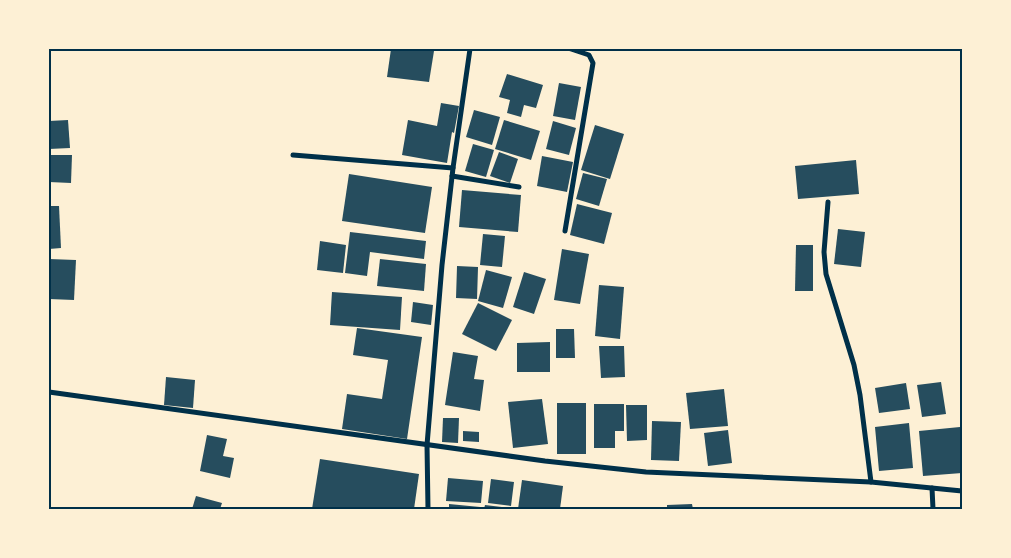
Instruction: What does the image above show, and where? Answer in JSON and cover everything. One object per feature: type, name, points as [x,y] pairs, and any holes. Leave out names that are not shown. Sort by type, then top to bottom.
[{"type":"street","points":[[428,509],[426,445],[442,265],[453,168],[470,49]]},
{"type":"street","points":[[565,230],[594,63],[589,55],[571,49]]},
{"type":"street","points":[[293,154],[453,168]]},
{"type":"street","points":[[452,176],[519,187]]},
{"type":"street","points":[[828,202],[824,252],[826,274],[854,364],[860,395],[871,482]]},
{"type":"street","points":[[49,392],[545,461],[646,472],[871,482],[962,491]]},
{"type":"street","points":[[932,488],[934,509]]},
{"type":"building","points":[[391,49],[434,51],[429,82],[387,77]]},
{"type":"building","points":[[507,74],[543,85],[536,108],[524,105],[521,117],[507,113],[510,100],[499,97]]},
{"type":"building","points":[[559,83],[581,87],[575,120],[553,116]]},
{"type":"building","points":[[441,103],[459,106],[447,163],[402,155],[408,120],[437,126]]},
{"type":"building","points":[[474,110],[500,117],[492,145],[466,137]]},
{"type":"building","points":[[68,120],[70,148],[49,149],[49,121]]},
{"type":"building","points":[[504,120],[540,131],[531,160],[495,149]]},
{"type":"building","points":[[553,121],[576,128],[569,155],[546,149]]},
{"type":"building","points":[[595,125],[624,134],[610,179],[581,170]]},
{"type":"building","points":[[473,144],[494,150],[486,177],[465,171]]},
{"type":"building","points":[[499,152],[518,159],[510,183],[490,176]]},
{"type":"building","points":[[49,155],[72,155],[71,183],[49,182]]},
{"type":"building","points":[[542,156],[573,162],[567,192],[537,186]]},
{"type":"building","points":[[856,160],[859,194],[798,199],[795,166]]},
{"type":"building","points":[[583,173],[607,179],[599,206],[576,199]]},
{"type":"building","points":[[349,174],[432,187],[425,233],[342,221]]},
{"type":"building","points":[[462,190],[521,195],[518,232],[459,227]]},
{"type":"building","points":[[577,204],[612,213],[604,244],[570,235]]},
{"type":"building","points":[[49,206],[59,206],[61,248],[49,249]]},
{"type":"building","points":[[838,229],[865,232],[861,267],[834,264]]},
{"type":"building","points":[[350,232],[426,241],[424,259],[370,252],[367,276],[345,273]]},
{"type":"building","points":[[483,234],[505,236],[502,267],[480,265]]},
{"type":"building","points":[[320,241],[346,245],[343,273],[317,270]]},
{"type":"building","points":[[796,245],[813,245],[813,291],[795,291]]},
{"type":"building","points":[[562,249],[589,254],[580,304],[554,300]]},
{"type":"building","points":[[49,259],[76,260],[74,300],[49,299]]},
{"type":"building","points":[[380,259],[426,264],[424,291],[377,286]]},
{"type":"building","points":[[457,266],[478,267],[477,299],[456,298]]},
{"type":"building","points":[[486,270],[512,277],[503,308],[478,301]]},
{"type":"building","points":[[524,272],[546,279],[534,314],[513,307]]},
{"type":"building","points":[[599,285],[624,287],[620,339],[595,336]]},
{"type":"building","points":[[332,292],[402,297],[400,330],[330,325]]},
{"type":"building","points":[[413,302],[433,305],[431,325],[411,322]]},
{"type":"building","points":[[478,303],[512,320],[496,351],[462,334]]},
{"type":"building","points":[[357,328],[422,337],[407,439],[342,429],[347,394],[382,399],[388,360],[353,355]]},
{"type":"building","points":[[556,329],[574,329],[575,358],[556,358]]},
{"type":"building","points":[[550,342],[550,372],[517,372],[517,343]]},
{"type":"building","points":[[599,346],[624,346],[625,377],[601,378]]},
{"type":"building","points":[[453,352],[478,356],[474,379],[484,380],[480,411],[445,405]]},
{"type":"building","points":[[166,377],[195,380],[193,408],[164,405]]},
{"type":"building","points":[[941,382],[946,414],[922,417],[917,385]]},
{"type":"building","points":[[906,383],[910,409],[879,413],[875,388]]},
{"type":"building","points":[[724,389],[728,426],[690,429],[686,393]]},
{"type":"building","points":[[542,399],[548,444],[513,448],[508,402]]},
{"type":"building","points":[[557,403],[586,403],[586,454],[557,454]]},
{"type":"building","points":[[594,404],[624,404],[624,431],[615,431],[615,448],[594,448]]},
{"type":"building","points":[[626,405],[647,405],[647,440],[627,441]]},
{"type":"building","points":[[443,418],[459,418],[458,443],[442,442]]},
{"type":"building","points":[[652,421],[681,422],[679,461],[651,460]]},
{"type":"building","points":[[909,423],[913,468],[879,471],[875,427]]},
{"type":"building","points":[[960,427],[962,473],[923,476],[919,431]]},
{"type":"building","points":[[728,430],[732,463],[708,466],[704,433]]},
{"type":"building","points":[[463,431],[479,432],[479,442],[463,441]]},
{"type":"building","points":[[207,435],[227,439],[223,456],[234,458],[230,478],[200,471]]},
{"type":"building","points":[[320,459],[419,474],[414,509],[312,509]]},
{"type":"building","points":[[448,478],[483,481],[481,503],[446,501]]},
{"type":"building","points":[[491,479],[514,482],[511,506],[488,503]]},
{"type":"building","points":[[522,480],[563,486],[560,509],[518,509]]},
{"type":"building","points":[[196,496],[222,503],[220,509],[192,509]]},
{"type":"building","points":[[449,504],[480,507],[480,509],[449,509]]},
{"type":"building","points":[[692,504],[693,509],[667,509],[667,505]]},
{"type":"building","points":[[485,505],[510,508],[510,509],[484,509]]}]
